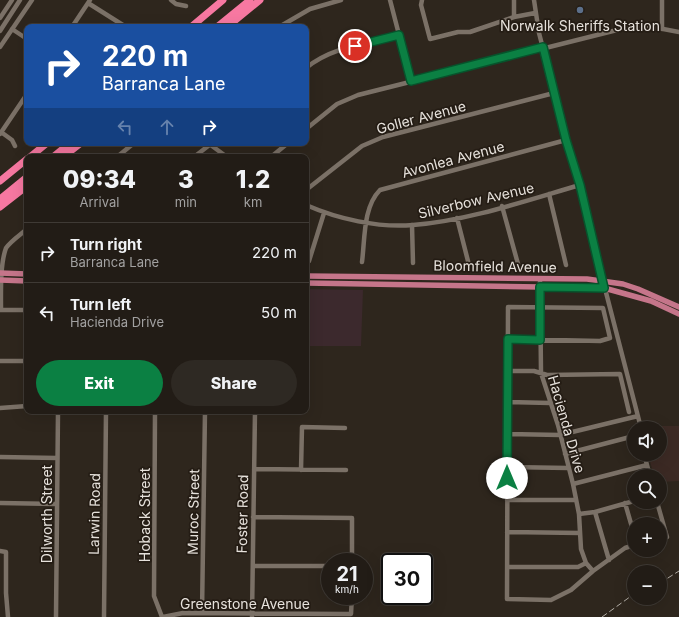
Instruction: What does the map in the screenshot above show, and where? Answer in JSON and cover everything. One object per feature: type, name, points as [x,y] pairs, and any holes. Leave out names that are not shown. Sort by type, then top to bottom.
[{"type":"highway","points":[[193,24],[216,0]]},
{"type":"highway","points":[[194,24],[223,0]]},
{"type":"highway","points":[[221,24],[250,0]]},
{"type":"highway","points":[[231,24],[260,0]]},
{"type":"highway","points":[[34,154],[43,146]]},
{"type":"highway","points":[[57,154],[66,146]]},
{"type":"highway","points":[[67,154],[77,146]]},
{"type":"highway","points":[[0,181],[24,161]]},
{"type":"highway","points":[[0,199],[24,180]]},
{"type":"highway","points":[[0,207],[24,188]]},
{"type":"main road","points":[[0,273],[24,274]]},
{"type":"main road","name":"Bloomfield Avenue","points":[[309,276],[540,278],[602,281],[645,291],[679,307]]},
{"type":"main road","points":[[360,277],[360,284]]},
{"type":"main road","points":[[503,278],[503,286]]},
{"type":"main road","points":[[0,280],[24,281]]},
{"type":"main road","name":"Bloomfield Avenue","points":[[309,283],[604,288],[639,297],[679,314]]},
{"type":"main road","points":[[669,310],[672,304]]},
{"type":"street","points":[[0,18],[12,0]]},
{"type":"street","points":[[0,31],[20,0]]},
{"type":"street","points":[[0,48],[32,0]]},
{"type":"street","points":[[170,0],[176,4],[186,6]]},
{"type":"street","points":[[284,24],[310,9],[341,0]]},
{"type":"street","points":[[390,0],[411,81]]},
{"type":"street","points":[[422,0],[421,5],[430,39],[458,32],[470,32],[514,17],[535,13]]},
{"type":"street","points":[[514,0],[514,17]]},
{"type":"street","points":[[534,0],[535,13],[554,93],[566,140],[580,185],[602,281],[639,421]]},
{"type":"street","points":[[662,0],[662,29]]},
{"type":"street","points":[[74,24],[89,1],[122,24]]},
{"type":"street","points":[[309,127],[337,104],[349,98],[543,47],[625,28],[662,29],[679,32]]},
{"type":"street","points":[[12,29],[24,37]]},
{"type":"street","points":[[309,66],[320,58],[340,50],[399,35]]},
{"type":"street","name":"Goller Avenue","points":[[309,188],[362,146],[383,137],[554,93]]},
{"type":"street","points":[[15,146],[12,140],[0,133],[24,98]]},
{"type":"street","name":"Avonlea Avenue","points":[[362,262],[370,206],[374,196],[380,190],[566,140]]},
{"type":"street","points":[[121,154],[130,146]]},
{"type":"street","points":[[198,154],[208,146]]},
{"type":"street","points":[[213,146],[223,154]]},
{"type":"street","points":[[275,154],[284,146]]},
{"type":"street","name":"Silverbow Avenue","points":[[309,206],[324,213],[367,223],[412,225],[457,218],[580,185]]},
{"type":"street","points":[[549,194],[566,265]]},
{"type":"street","points":[[502,206],[518,264]]},
{"type":"street","points":[[309,261],[324,213]]},
{"type":"street","points":[[457,218],[469,265]]},
{"type":"street","points":[[412,225],[413,263]]},
{"type":"street","points":[[24,232],[11,242],[4,252],[0,273],[0,310],[24,310]]},
{"type":"street","name":"Hacienda Drive","points":[[540,278],[541,373],[573,484],[579,514],[581,549],[586,563],[593,571]]},
{"type":"street","points":[[508,339],[600,341],[610,338],[603,308],[508,307],[507,599],[551,600],[571,590],[593,571],[627,547]]},
{"type":"street","points":[[0,361],[24,361]]},
{"type":"street","points":[[507,371],[534,371],[547,375],[620,374],[630,412]]},
{"type":"street","points":[[507,402],[550,403]]},
{"type":"street","points":[[0,408],[24,406]]},
{"type":"street","name":"Dilworth Street","points":[[56,617],[58,414]]},
{"type":"street","name":"Larwin Road","points":[[104,617],[106,414]]},
{"type":"street","name":"Hoback Street","points":[[155,414],[154,596],[163,617]]},
{"type":"street","name":"Muroc Street","points":[[202,613],[205,414]]},
{"type":"street","name":"Foster Road","points":[[252,615],[254,414]]},
{"type":"street","points":[[507,434],[560,435],[638,416]]},
{"type":"street","points":[[301,470],[302,427],[345,428]]},
{"type":"street","points":[[565,454],[627,438]]},
{"type":"street","points":[[0,457],[57,458]]},
{"type":"street","points":[[646,461],[648,469]]},
{"type":"street","points":[[573,484],[647,465]]},
{"type":"street","points":[[507,467],[568,468]]},
{"type":"street","points":[[254,469],[346,470]]},
{"type":"street","points":[[507,500],[576,500]]},
{"type":"street","points":[[0,503],[57,504]]},
{"type":"street","points":[[579,514],[595,512],[625,503],[629,517]]},
{"type":"street","points":[[595,512],[609,560]]},
{"type":"street","points":[[254,517],[352,518],[352,553]]},
{"type":"street","points":[[507,532],[580,533]]},
{"type":"street","points":[[0,551],[6,552],[6,593],[8,617]]},
{"type":"street","points":[[507,567],[578,566],[586,563]]},
{"type":"street","points":[[253,566],[321,566]]},
{"type":"street","name":"Greenstone Avenue","points":[[163,617],[183,613],[252,615],[351,614],[352,605]]},
{"type":"shaded area","points":[[309,289],[363,290],[361,346],[310,346],[310,352]]},
{"type":"shaded area","points":[[667,426],[679,426],[679,481],[667,482],[667,469],[652,469],[650,461],[667,461]]},
{"type":"railway","points":[[667,579],[679,571]]},
{"type":"railway","points":[[602,617],[627,599]]},
{"type":"place","name":"Norwalk Sheriffs Station","points":[[580,10]]},
{"type":"route","points":[[355,46],[399,35],[411,81],[543,47],[566,140],[580,185],[604,288],[540,287],[540,340],[508,339],[507,478]]}]
